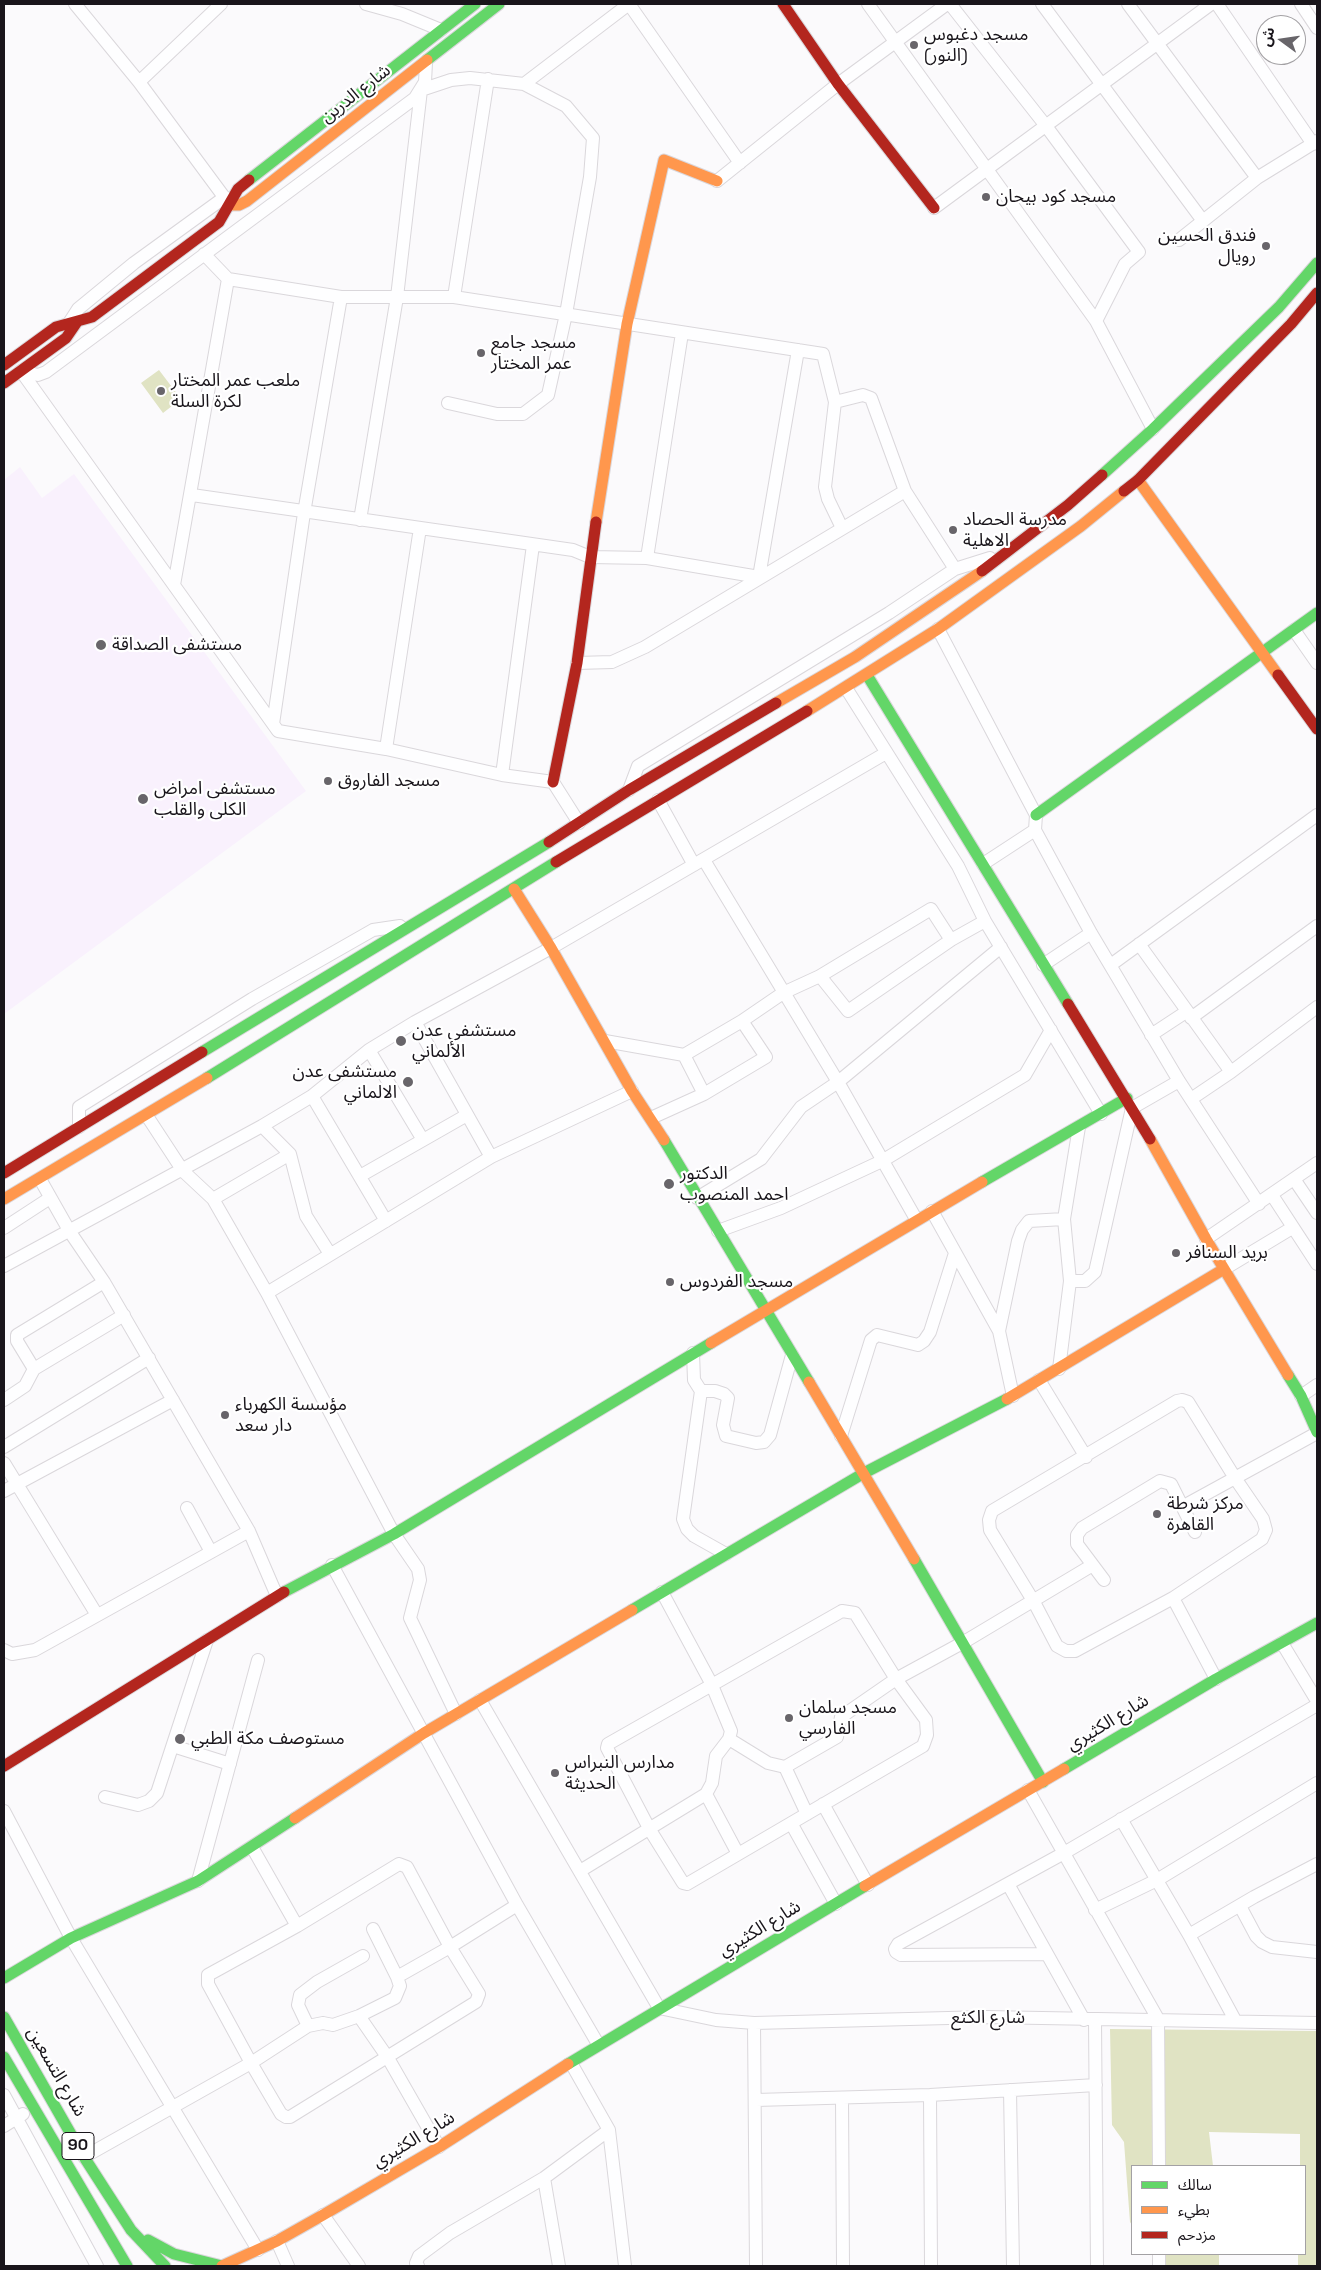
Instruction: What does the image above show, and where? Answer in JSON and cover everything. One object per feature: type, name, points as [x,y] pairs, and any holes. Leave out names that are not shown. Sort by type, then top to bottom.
[{"type":"main road","name":"شارع الدرين","points":[[7,363],[50,331],[96,314],[212,227],[224,216],[228,201],[238,189],[475,4]]},
{"type":"main road","name":"شارع الدرين","points":[[228,201],[240,204],[247,201],[426,63],[499,4]]},
{"type":"main road","points":[[783,4],[838,84],[934,208]]},
{"type":"main road","points":[[553,782],[577,663],[590,557],[627,324],[664,160],[717,181]]},
{"type":"main road","points":[[4,1173],[579,824],[629,790],[855,657],[948,596],[1068,506],[1153,429],[1280,307],[1317,263]]},
{"type":"main road","points":[[4,1199],[146,1116],[597,836],[846,688],[938,629],[1081,526],[1138,480],[1291,324],[1317,293]]},
{"type":"main road","name":"شارع الدرين","points":[[4,383],[66,338],[73,322]]},
{"type":"main road","points":[[7,363],[21,371]]},
{"type":"main road","points":[[1138,480],[1317,729]]},
{"type":"main road","points":[[1036,815],[1294,630],[1315,619]]},
{"type":"main road","points":[[867,675],[1129,1103],[1206,1239],[1301,1396],[1317,1433]]},
{"type":"main road","points":[[514,889],[552,948],[632,1091],[651,1118],[764,1310],[864,1473],[964,1642],[1043,1782]]},
{"type":"main road","points":[[4,1766],[277,1596],[332,1565],[394,1534],[916,1219],[1100,1114],[1129,1103]]},
{"type":"main road","points":[[4,1978],[71,1938],[198,1881],[424,1733],[864,1473],[1013,1396],[1224,1269]]},
{"type":"main road","points":[[1301,1396],[1317,1413]]},
{"type":"main road","name":"شارع الكثيري","points":[[222,2266],[277,2241],[439,2147],[598,2044],[1028,1790],[1317,1623]]},
{"type":"main road","name":"شارع التسعين","points":[[4,2017],[84,2157],[131,2230],[165,2266]]},
{"type":"main road","name":"90","points":[[4,2058],[127,2266]]},
{"type":"main road","points":[[131,2230],[174,2254],[222,2266]]},
{"type":"street","points":[[73,322],[78,309],[134,263],[228,201],[139,82],[75,4]]},
{"type":"street","points":[[139,82],[221,4]]},
{"type":"street","points":[[366,4],[402,14],[441,30]]},
{"type":"street","points":[[524,84],[629,4],[740,163]]},
{"type":"street","points":[[868,4],[894,43],[1096,322],[1153,429]]},
{"type":"street","points":[[717,181],[838,84],[948,4],[1046,126],[1139,252],[1125,264],[1096,322]]},
{"type":"street","points":[[1042,4],[1103,83],[1203,220]]},
{"type":"street","points":[[1128,4],[1257,178]]},
{"type":"street","points":[[934,208],[1211,4]]},
{"type":"street","points":[[1179,240],[1257,178],[1315,143],[1217,4]]},
{"type":"street","points":[[1301,4],[1316,24]]},
{"type":"street","points":[[21,371],[38,375],[46,372],[415,98],[425,82],[426,63]]},
{"type":"street","points":[[421,90],[460,79],[488,79],[524,84],[566,106],[593,138],[590,177],[566,314],[548,395],[522,414],[497,414],[448,403]]},
{"type":"street","points":[[454,297],[488,79]]},
{"type":"street","points":[[360,520],[398,296],[421,90]]},
{"type":"street","points":[[204,254],[228,279],[341,297],[454,297],[823,354],[835,402],[825,487],[828,499],[842,528]]},
{"type":"street","points":[[174,586],[192,495],[228,279]]},
{"type":"street","points":[[273,724],[304,513],[341,297]]},
{"type":"street","points":[[647,558],[682,333]]},
{"type":"street","points":[[759,577],[798,350]]},
{"type":"street","points":[[21,371],[278,731],[386,749],[502,776],[553,782],[579,824]]},
{"type":"street","points":[[835,402],[863,395],[871,398],[905,491],[955,569]]},
{"type":"street","points":[[577,663],[612,662],[645,647],[905,491]]},
{"type":"street","points":[[192,495],[304,513],[573,550],[590,557],[647,558],[759,577]]},
{"type":"street","points":[[386,749],[420,528]]},
{"type":"street","points":[[502,776],[533,545]]},
{"type":"street","points":[[629,790],[638,766],[890,613],[955,569],[1009,552]]},
{"type":"street","points":[[948,596],[958,614]]},
{"type":"street","points":[[938,629],[1036,815],[1035,830],[1091,933],[1112,964],[1178,1081],[1259,1204]]},
{"type":"street","points":[[1294,630],[1317,663]]},
{"type":"street","points":[[846,688],[958,866],[985,921],[1100,1114]]},
{"type":"street","points":[[4,1266],[183,1171],[262,1126],[312,1096],[369,1050],[415,1022],[552,948],[886,753]]},
{"type":"street","points":[[658,800],[783,993],[838,1082],[916,1219]]},
{"type":"street","points":[[1112,964],[1317,815]]},
{"type":"street","points":[[983,864],[1035,830]]},
{"type":"street","points":[[604,1041],[684,1054],[742,1021],[783,993],[820,976],[931,909],[951,940]]},
{"type":"street","points":[[820,976],[848,1011],[951,940],[985,921]]},
{"type":"street","points":[[80,1127],[79,1106],[252,999],[373,930],[415,924]]},
{"type":"street","points":[[1151,1034],[1188,1015],[1317,926]]},
{"type":"street","points":[[1043,965],[1091,933]]},
{"type":"street","points":[[1139,944],[1188,1015],[1231,1072]]},
{"type":"street","points":[[697,1198],[760,1159],[801,1107],[838,1082],[1001,947]]},
{"type":"street","points":[[1191,1099],[1231,1072],[1317,1007]]},
{"type":"street","points":[[651,1118],[704,1094],[766,1057],[742,1021]]},
{"type":"street","points":[[415,1022],[491,1157]]},
{"type":"street","points":[[718,1231],[781,1208],[882,1161],[1025,1075],[1050,1030]]},
{"type":"street","points":[[369,1050],[423,1140]]},
{"type":"street","points":[[684,1054],[704,1094]]},
{"type":"street","points":[[1070,1281],[1085,1281],[1095,1272],[1129,1103],[1178,1081]]},
{"type":"street","points":[[267,1292],[491,1157],[632,1091]]},
{"type":"street","points":[[312,1096],[386,1220]]},
{"type":"street","points":[[360,1176],[467,1115]]},
{"type":"street","points":[[146,1116],[183,1171],[213,1199],[267,1292],[394,1534],[418,1568],[417,1599],[410,1618],[456,1714]]},
{"type":"street","points":[[262,1126],[290,1154],[306,1216],[330,1254]]},
{"type":"street","points":[[1059,1369],[1070,1281],[1064,1219],[1079,1127]]},
{"type":"street","points":[[213,1199],[290,1154]]},
{"type":"street","points":[[1206,1239],[1316,1166]]},
{"type":"street","points":[[40,1179],[70,1232],[124,1315],[249,1531],[277,1596]]},
{"type":"street","points":[[1294,1179],[1317,1213]]},
{"type":"street","points":[[1272,1195],[1317,1264]]},
{"type":"street","points":[[4,1228],[50,1198]]},
{"type":"street","points":[[932,1211],[999,1331],[1013,1396]]},
{"type":"street","points":[[999,1331],[1022,1230],[1029,1221],[1064,1219]]},
{"type":"street","points":[[1224,1269],[1292,1228]]},
{"type":"street","points":[[841,1436],[871,1340],[877,1335],[918,1345],[924,1341],[930,1332],[955,1253]]},
{"type":"street","points":[[34,1369],[17,1341],[17,1335],[104,1282]]},
{"type":"street","points":[[4,1400],[25,1386],[34,1369],[124,1315]]},
{"type":"street","points":[[693,1353],[694,1380],[701,1391],[683,1519],[687,1530],[694,1536],[726,1554]]},
{"type":"street","points":[[701,1391],[715,1391],[724,1394],[728,1398],[723,1425],[726,1436],[756,1443],[764,1442],[770,1435],[792,1355]]},
{"type":"street","points":[[4,1447],[149,1358]]},
{"type":"street","points":[[1039,1380],[1086,1457]]},
{"type":"street","points":[[1301,1396],[1317,1385]]},
{"type":"street","points":[[4,1491],[173,1400]]},
{"type":"street","points":[[1176,1401],[1188,1402],[1234,1478],[1263,1519],[1266,1530],[1262,1539],[1173,1598],[1075,1651],[1066,1651],[1058,1646],[1034,1602],[990,1530],[989,1520],[992,1511],[1086,1457],[1176,1401]]},
{"type":"street","points":[[1182,1507],[1317,1433]]},
{"type":"street","points":[[4,1463],[97,1615]]},
{"type":"street","points":[[1104,1580],[1077,1544],[1077,1535],[1082,1528],[1160,1481],[1171,1484],[1195,1532]]},
{"type":"street","points":[[187,1508],[211,1552]]},
{"type":"street","points":[[4,1650],[12,1654],[35,1650],[249,1531]]},
{"type":"street","points":[[332,1565],[517,1905],[598,2044]]},
{"type":"street","points":[[729,1739],[768,1763],[785,1767],[837,1737],[842,1717],[896,1679],[1034,1602],[1092,1566]]},
{"type":"street","points":[[580,1872],[706,1794],[712,1783],[716,1756],[729,1739],[731,1730],[711,1683],[662,1592]]},
{"type":"street","points":[[1173,1598],[1216,1680]]},
{"type":"street","points":[[842,1611],[854,1613],[896,1679],[926,1720],[927,1735],[923,1746],[687,1884],[683,1883],[650,1830],[607,1748],[608,1744],[711,1683],[842,1611]]},
{"type":"street","points":[[104,1797],[138,1805],[149,1801],[157,1793],[206,1640]]},
{"type":"street","points":[[1047,1954],[901,1955],[896,1952],[898,1944],[1064,1853],[1317,1703],[1282,1642]]},
{"type":"street","points":[[198,1881],[258,1660]]},
{"type":"street","points":[[480,1700],[659,2008]]},
{"type":"street","points":[[172,1746],[230,1764]]},
{"type":"street","points":[[785,1767],[807,1814]]},
{"type":"street","points":[[1095,1910],[1157,1880],[1317,1783]]},
{"type":"street","points":[[1028,1790],[1158,2018],[1159,2165]]},
{"type":"street","points":[[706,1794],[738,1854]]},
{"type":"street","points":[[823,1804],[868,1885]]},
{"type":"street","points":[[4,1811],[71,1938],[258,2250]]},
{"type":"street","points":[[1120,1819],[1189,1935],[1235,2020]]},
{"type":"street","points":[[791,1823],[836,1904]]},
{"type":"street","points":[[252,1847],[297,1926]]},
{"type":"street","points":[[399,1864],[407,1867],[450,1947],[479,1994],[476,2002],[290,2118],[281,2114],[251,2062],[208,1984],[208,1975],[297,1926],[399,1864]]},
{"type":"street","points":[[1189,1935],[1317,1864]]},
{"type":"street","points":[[1008,1884],[1047,1954],[1089,2020],[1096,2085],[1097,2266]]},
{"type":"street","points":[[397,1976],[450,1947],[517,1905]]},
{"type":"street","points":[[1240,1906],[1256,1936],[1262,1942],[1272,1947],[1317,1952]]},
{"type":"street","points":[[84,2157],[251,2062],[308,2026],[323,2023],[333,2025],[359,2016],[394,1998],[400,1986],[397,1976],[372,1929]]},
{"type":"street","points":[[308,2026],[298,2005],[300,1995],[316,1982],[363,1956]]},
{"type":"street","name":"شارع الكثع","points":[[659,2008],[716,2020],[754,2023],[987,2017],[1089,2020],[1158,2018],[1317,2023]]},
{"type":"street","points":[[359,2016],[388,2058],[439,2147]]},
{"type":"street","points":[[754,2023],[756,2266]]},
{"type":"street","points":[[571,2063],[609,2130],[625,2266]]},
{"type":"street","points":[[756,2100],[930,2095],[1096,2085]]},
{"type":"street","points":[[1010,2090],[1013,2266]]},
{"type":"street","points":[[4,2095],[97,2266]]},
{"type":"street","points":[[930,2095],[931,2266]]},
{"type":"street","points":[[842,2098],[843,2266]]},
{"type":"street","points":[[4,2126],[32,2106]]},
{"type":"street","points":[[418,2266],[416,2263],[419,2256],[450,2233],[544,2178],[609,2130]]},
{"type":"street","points":[[544,2178],[559,2266]]},
{"type":"street","points":[[323,2215],[359,2266]]},
{"type":"street","points":[[277,2241],[288,2266]]},
{"type":"shaded area","name":"مستشفى الصداقة","points":[[20,467],[42,498],[74,474],[306,791],[4,1014],[4,480]]},
{"type":"green space","name":"ملعب عمر المختار لكرة السلة","points":[[159,370],[181,399],[163,413],[141,383]]},
{"type":"green space","points":[[1110,2029],[1317,2031],[1317,2266],[1298,2266],[1298,2255],[1306,2255],[1306,2165],[1300,2165],[1300,2134],[1209,2132],[1213,2165],[1131,2165],[1131,2224],[1124,2142],[1112,2125]]},
{"type":"green space","points":[[1159,2255],[1219,2255],[1219,2266],[1161,2266]]},
{"type":"traffic: fast","points":[[249,180],[475,4]]},
{"type":"traffic: fast","points":[[427,60],[499,4]]},
{"type":"traffic: fast","points":[[1102,475],[1153,429],[1279,307],[1317,263]]},
{"type":"traffic: fast","points":[[1036,815],[1317,613]]},
{"type":"traffic: fast","points":[[867,675],[1068,1004]]},
{"type":"traffic: fast","points":[[202,1052],[549,842]]},
{"type":"traffic: fast","points":[[207,1078],[556,862]]},
{"type":"traffic: fast","points":[[982,1182],[1127,1098]]},
{"type":"traffic: fast","points":[[664,1140],[809,1382]]},
{"type":"traffic: fast","points":[[284,1592],[394,1534],[711,1343]]},
{"type":"traffic: fast","points":[[1288,1375],[1301,1396],[1317,1432]]},
{"type":"traffic: fast","points":[[632,1610],[864,1473],[1007,1399]]},
{"type":"traffic: fast","points":[[914,1559],[1043,1782]]},
{"type":"traffic: fast","points":[[1064,1769],[1216,1679],[1317,1623]]},
{"type":"traffic: fast","points":[[4,1978],[71,1938],[198,1881],[295,1818]]},
{"type":"traffic: fast","points":[[568,2064],[865,1886]]},
{"type":"traffic: fast","points":[[4,2017],[84,2157],[131,2230],[165,2266]]},
{"type":"traffic: fast","points":[[4,2057],[127,2266]]},
{"type":"traffic: fast","points":[[148,2240],[174,2254],[222,2266]]},
{"type":"traffic: slow","points":[[230,205],[239,205],[247,201],[427,60]]},
{"type":"traffic: slow","points":[[596,522],[627,324],[664,160],[717,181]]},
{"type":"traffic: slow","points":[[1138,480],[1278,675]]},
{"type":"traffic: slow","points":[[807,711],[938,629],[1081,526],[1124,491]]},
{"type":"traffic: slow","points":[[776,703],[855,657],[982,571]]},
{"type":"traffic: slow","points":[[514,889],[551,948],[632,1091],[664,1140]]},
{"type":"traffic: slow","points":[[4,1199],[207,1078]]},
{"type":"traffic: slow","points":[[1150,1139],[1206,1239],[1288,1375]]},
{"type":"traffic: slow","points":[[711,1343],[982,1182]]},
{"type":"traffic: slow","points":[[1007,1399],[1224,1269]]},
{"type":"traffic: slow","points":[[809,1382],[914,1559]]},
{"type":"traffic: slow","points":[[295,1818],[424,1733],[632,1610]]},
{"type":"traffic: slow","points":[[865,1886],[1064,1769]]},
{"type":"traffic: slow","points":[[222,2266],[277,2241],[323,2215],[439,2147],[568,2064]]},
{"type":"traffic: jam","points":[[783,4],[838,84],[934,208]]},
{"type":"traffic: jam","points":[[4,365],[56,327],[92,317],[219,222],[238,189],[249,180]]},
{"type":"traffic: jam","points":[[1124,491],[1138,480],[1291,324],[1317,293]]},
{"type":"traffic: jam","points":[[4,383],[66,338],[77,322]]},
{"type":"traffic: jam","points":[[982,571],[1068,505],[1102,475]]},
{"type":"traffic: jam","points":[[553,782],[577,663],[596,522]]},
{"type":"traffic: jam","points":[[1278,675],[1317,729]]},
{"type":"traffic: jam","points":[[549,842],[629,790],[776,703]]},
{"type":"traffic: jam","points":[[556,862],[807,711]]},
{"type":"traffic: jam","points":[[1068,1004],[1150,1139]]},
{"type":"traffic: jam","points":[[4,1173],[202,1052]]},
{"type":"traffic: jam","points":[[4,1766],[284,1592]]},
{"type":"place","name":"مسجد دغبوس (النور)","points":[[914,45]]},
{"type":"place","name":"مسجد كود بيحان","points":[[986,197]]},
{"type":"place","name":"فندق الحسين رويال","points":[[1266,246]]},
{"type":"place","name":"مسجد جامع عمر المختار","points":[[481,353]]},
{"type":"place","name":"ملعب عمر المختار لكرة السلة","points":[[161,391]]},
{"type":"place","name":"مدرسة الحصاد الاهلية","points":[[953,530]]},
{"type":"place","name":"مستشفى الصداقة","points":[[101,645]]},
{"type":"place","name":"مسجد الفاروق","points":[[328,781]]},
{"type":"place","name":"مستشفى امراض الكلى والقلب","points":[[143,799]]},
{"type":"place","name":"مستشفى عدن الألماني","points":[[401,1041]]},
{"type":"place","name":"مستشفى عدن الالماني","points":[[408,1082]]},
{"type":"place","name":"الدكتور احمد المنصوب","points":[[669,1184]]},
{"type":"place","name":"بريد السنافر","points":[[1176,1253]]},
{"type":"place","name":"مسجد الفردوس","points":[[670,1282]]},
{"type":"place","name":"مؤسسة الكهرباء دار سعد","points":[[225,1415]]},
{"type":"place","name":"مركز شرطة القاهرة","points":[[1157,1514]]},
{"type":"place","name":"مسجد سلمان الفارسي","points":[[789,1718]]},
{"type":"place","name":"مستوصف مكة الطبي","points":[[180,1739]]},
{"type":"place","name":"مدارس النبراس الحديثة","points":[[555,1773]]}]
